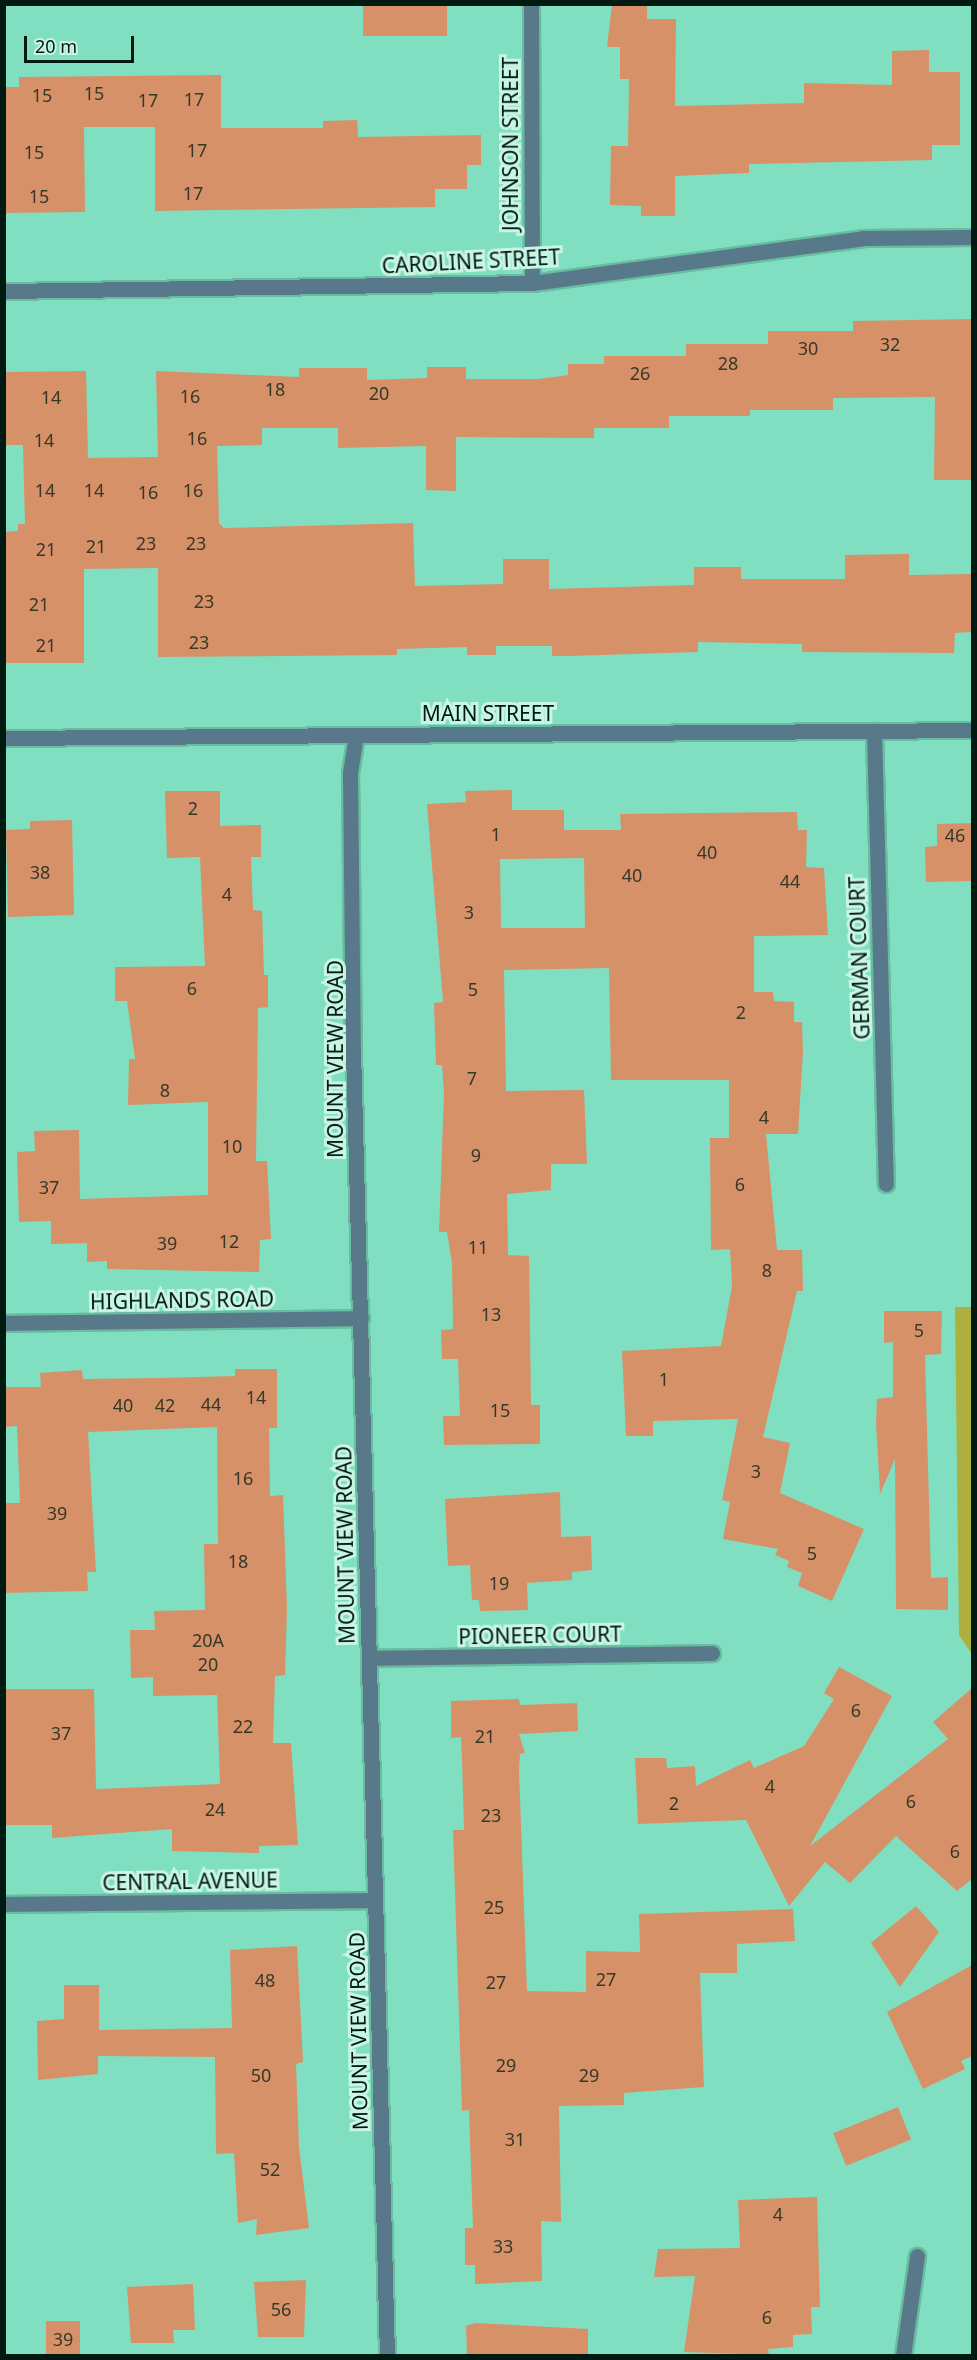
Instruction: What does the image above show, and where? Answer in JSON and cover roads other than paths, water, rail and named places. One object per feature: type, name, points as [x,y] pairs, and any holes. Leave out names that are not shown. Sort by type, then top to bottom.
[{"type":"street","name":"JOHNSON STREET","points":[[531,4],[532,283]]},
{"type":"street","name":"CAROLINE STREET","points":[[4,291],[532,283],[863,238],[972,237]]},
{"type":"street","name":"MAIN STREET","points":[[4,738],[972,730]]},
{"type":"street","name":"GERMAN COURT","points":[[874,731],[886,1184]]},
{"type":"street","name":"MOUNT VIEW ROAD","points":[[356,735],[350,773],[387,2355]]},
{"type":"street","name":"HIGHLANDS ROAD","points":[[4,1323],[361,1318]]},
{"type":"street","name":"PIONEER COURT","points":[[369,1658],[712,1653]]},
{"type":"street","name":"CENTRAL AVENUE","points":[[4,1904],[375,1900]]},
{"type":"street","points":[[903,2355],[917,2256]]}]
